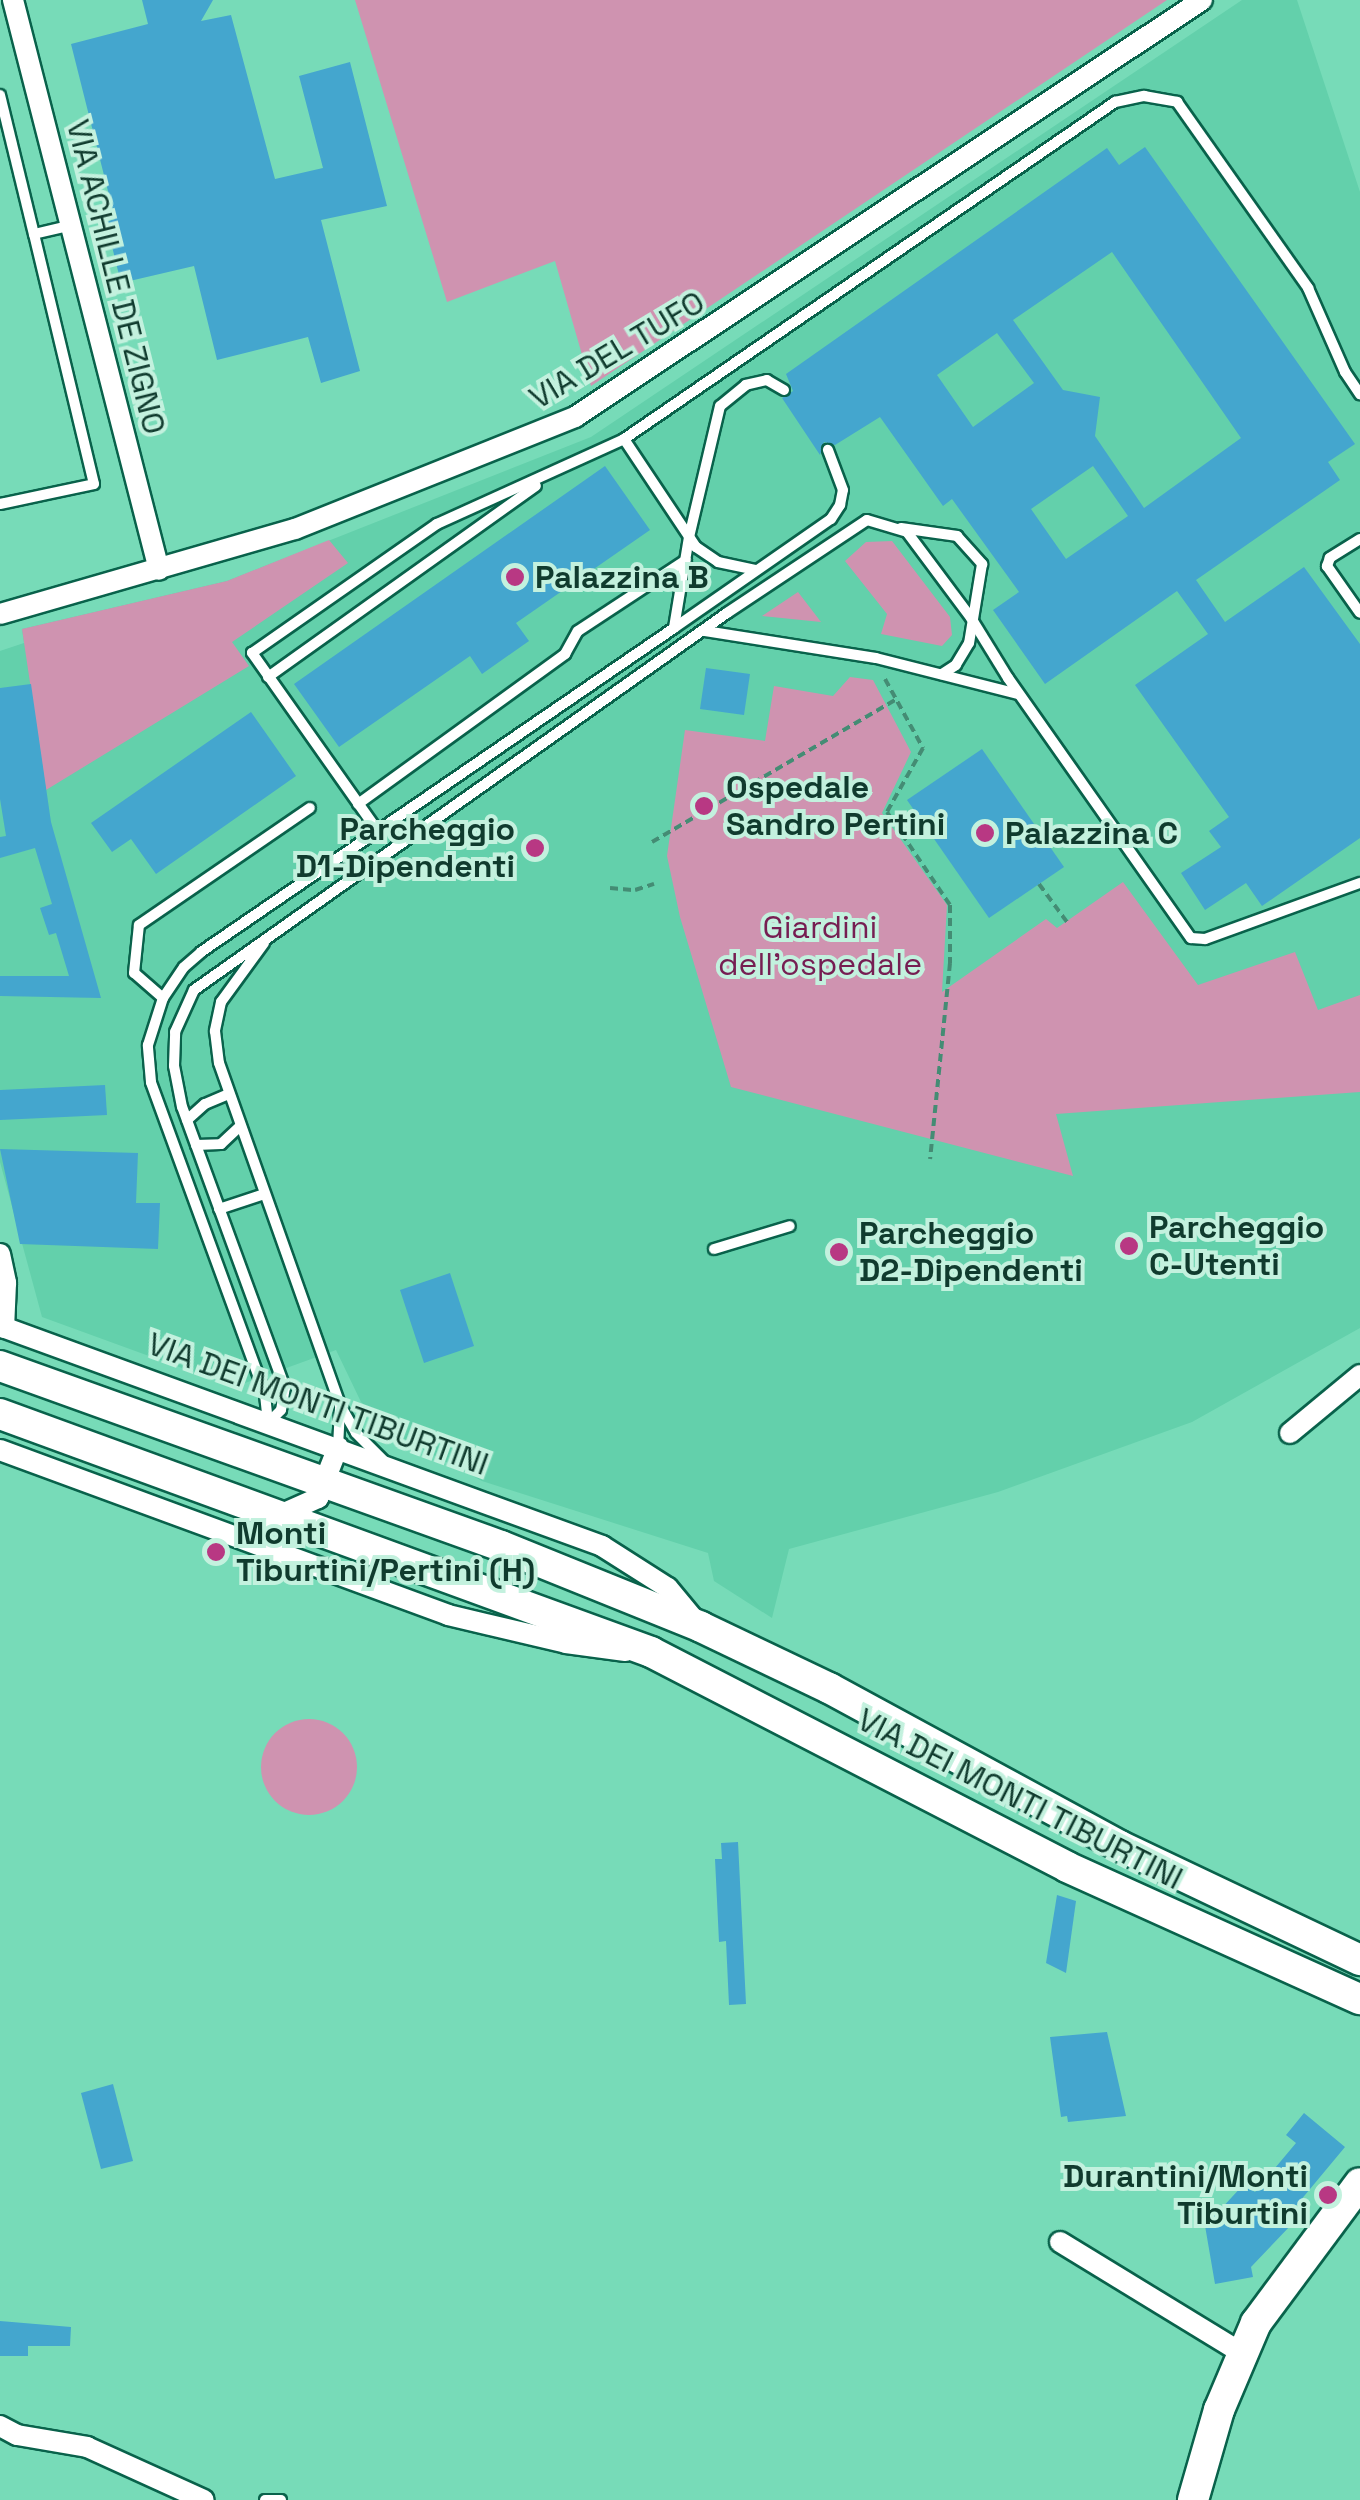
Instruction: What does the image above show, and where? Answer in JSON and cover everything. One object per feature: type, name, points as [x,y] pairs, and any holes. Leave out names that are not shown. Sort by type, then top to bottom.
[{"type":"main road","name":"VIA DEI MONTI TIBURTINI","points":[[0,1366],[326,1482],[701,1627],[829,1688],[1164,1868],[1360,1960]]},
{"type":"main road","name":"VIA DEI MONTI TIBURTINI","points":[[0,1414],[652,1652],[1067,1867],[1360,2000]]},
{"type":"main road","points":[[1193,2500],[1219,2410],[1242,2353],[1294,2267],[1360,2182]]},
{"type":"street","name":"VIA ACHILLE DE ZIGNO","points":[[13,0],[159,570]]},
{"type":"street","name":"VIA DEL TUFO","points":[[0,614],[296,530],[575,417],[1200,1]]},
{"type":"street","points":[[0,1254],[6,1282],[2,1327]]},
{"type":"street","name":"VIA DEI MONTI TIBURTINI","points":[[2,1327],[338,1446],[602,1546],[668,1588],[701,1627]]},
{"type":"street","points":[[1290,1433],[1360,1375]]},
{"type":"street","points":[[280,1515],[312,1503],[326,1482],[338,1446]]},
{"type":"street","name":"VIA DEI MONTI TIBURTINI","points":[[0,1450],[448,1614],[566,1644],[652,1652]]},
{"type":"street","points":[[1060,2242],[1242,2353]]},
{"type":"street","points":[[0,2426],[17,2435],[87,2446],[204,2500]]},
{"type":"lane","points":[[0,95],[94,484],[0,504]]},
{"type":"lane","points":[[377,830],[252,653],[437,524],[624,439],[1115,102],[1144,96],[1176,102],[1308,288],[1344,372],[1360,394]]},
{"type":"lane","points":[[34,234],[72,224]]},
{"type":"lane","points":[[674,628],[689,538],[720,406],[746,385],[767,380],[784,390]]},
{"type":"lane","points":[[624,439],[689,538],[718,562],[756,570]]},
{"type":"lane","points":[[268,1423],[265,1394],[155,1098],[148,1045],[163,998],[200,952],[831,519],[840,505],[841,479],[828,450]]},
{"type":"lane","points":[[268,677],[553,474]]},
{"type":"lane","points":[[268,1423],[281,1410],[285,1388],[186,1120],[174,1066],[180,1015],[194,990],[867,520],[964,540],[982,564],[966,653],[942,674]]},
{"type":"lane","points":[[900,528],[972,618],[1018,694],[1191,938],[1205,939],[1360,883]]},
{"type":"lane","points":[[1360,539],[1330,558],[1327,566],[1360,613]]},
{"type":"lane","points":[[358,804],[565,654],[578,631],[686,560]]},
{"type":"lane","points":[[705,630],[876,658],[1018,694]]},
{"type":"lane","points":[[163,998],[134,973],[139,924],[310,808]]},
{"type":"lane","points":[[270,934],[221,1002],[215,1031],[239,1127],[340,1404],[356,1433],[388,1465]]},
{"type":"lane","points":[[186,1120],[205,1104],[229,1094]]},
{"type":"lane","points":[[196,1145],[221,1144],[239,1127]]},
{"type":"lane","points":[[219,1209],[264,1194]]},
{"type":"lane","points":[[714,1248],[790,1226]]},
{"type":"lane","points":[[338,1446],[340,1404]]},
{"type":"lane","points":[[265,2500],[281,2500]]},
{"type":"path","points":[[876,658],[923,748],[887,812],[950,905],[950,962],[930,1160]]},
{"type":"path","points":[[652,842],[897,699]]},
{"type":"path","points":[[610,888],[635,890],[654,884]]},
{"type":"path","points":[[1039,884],[1067,922]]},
{"type":"shaded area","name":"Ospedale Sandro Pertini","points":[[1242,0],[1297,0],[1360,192],[1360,1328],[1192,1422],[998,1492],[789,1549],[772,1618],[714,1581],[708,1553],[482,1481],[390,1432],[361,1402],[336,1350],[234,1387],[42,1317],[0,1162],[0,651],[24,643],[22,629],[227,581],[591,437]]},
{"type":"green space","points":[[355,0],[1167,0],[591,386],[555,261],[447,302]]},
{"type":"green space","points":[[329,540],[348,563],[232,642],[249,666],[46,790],[22,629],[227,581]]},
{"type":"green space","points":[[892,541],[950,617],[952,635],[942,646],[881,634],[887,614],[845,561],[866,542]]},
{"type":"green space","points":[[798,592],[821,622],[762,616]]},
{"type":"green space","name":"Giardini dell'ospedale","points":[[850,677],[873,680],[911,752],[882,813],[947,905],[942,992],[1046,919],[1057,928],[1123,882],[1198,985],[1295,952],[1318,1010],[1360,995],[1360,1092],[1056,1114],[1073,1176],[731,1087],[680,917],[667,856],[685,730],[765,741],[774,686],[833,696]]},
{"type":"green space","points":[[309,1719],[327,1723],[343,1733],[353,1749],[357,1767],[353,1785],[343,1801],[327,1811],[309,1815],[291,1811],[275,1801],[265,1785],[261,1767],[265,1749],[275,1733],[291,1723]]},
{"type":"building","points":[[142,0],[213,0],[201,21],[231,15],[275,179],[323,168],[299,76],[350,62],[387,206],[321,220],[360,371],[321,383],[308,337],[217,360],[194,266],[121,283],[106,222],[115,219],[71,44],[148,24]]},
{"type":"building","points":[[1145,147],[1355,444],[1328,462],[1340,480],[1196,580],[1225,622],[1304,567],[1360,644],[1360,838],[1262,906],[1246,883],[1205,910],[1181,873],[1221,847],[1209,831],[1229,817],[1135,685],[1208,634],[1177,591],[1045,684],[993,610],[1019,592],[952,499],[943,506],[880,417],[835,445],[824,442],[820,455],[782,398],[793,391],[786,374],[1107,148],[1119,165]],"holes":[[[1112,252],[1241,438],[1144,508],[1095,436],[1100,397],[1063,390],[1013,320]],[[997,333],[1034,383],[973,427],[937,375]],[[1093,466],[1128,516],[1066,559],[1031,509]]]},
{"type":"building","name":"Palazzina B","points":[[605,466],[650,530],[516,623],[529,641],[482,674],[470,656],[339,747],[294,684]]},
{"type":"building","points":[[706,668],[750,674],[744,715],[700,709]]},
{"type":"building","points":[[31,684],[51,822],[101,998],[0,996],[0,976],[69,976],[56,933],[49,935],[40,908],[52,904],[35,848],[0,858],[0,837],[6,836],[0,799],[0,688]]},
{"type":"building","points":[[251,712],[296,776],[156,874],[131,839],[112,852],[91,823]]},
{"type":"building","name":"Palazzina C","points":[[982,749],[1064,867],[989,918],[907,800]]},
{"type":"building","points":[[105,1085],[107,1115],[0,1120],[0,1090]]},
{"type":"building","points":[[0,1149],[138,1153],[136,1203],[160,1203],[158,1249],[20,1244]]},
{"type":"building","points":[[450,1273],[474,1346],[424,1363],[400,1290]]},
{"type":"building","points":[[738,1842],[746,2004],[729,2005],[726,1941],[719,1942],[715,1859],[722,1859],[721,1843]]},
{"type":"building","points":[[1057,1895],[1076,1901],[1066,1973],[1046,1963]]},
{"type":"building","points":[[1107,2032],[1126,2116],[1068,2122],[1067,2116],[1061,2117],[1050,2037]]},
{"type":"building","points":[[113,2084],[133,2161],[101,2169],[81,2093]]},
{"type":"building","points":[[1304,2113],[1345,2147],[1285,2219],[1292,2224],[1251,2267],[1253,2277],[1215,2284],[1203,2214],[1219,2211],[1244,2184],[1255,2192],[1296,2143],[1286,2135]]},
{"type":"building","points":[[0,2321],[71,2327],[70,2346],[28,2346],[28,2356],[0,2356]]},
{"type":"place","name":"Palazzina B","points":[[515,577]]},
{"type":"place","name":"Ospedale Sandro Pertini","points":[[704,806]]},
{"type":"place","name":"Palazzina C","points":[[985,833]]},
{"type":"place","name":"Parcheggio D1-Dipendenti","points":[[535,848]]},
{"type":"place","name":"Parcheggio C-Utenti","points":[[1129,1246]]},
{"type":"place","name":"Parcheggio D2-Dipendenti","points":[[839,1252]]},
{"type":"place","name":"Monti Tiburtini/Pertini (H)","points":[[216,1552]]},
{"type":"place","name":"Durantini/Monti Tiburtini","points":[[1328,2195]]}]
